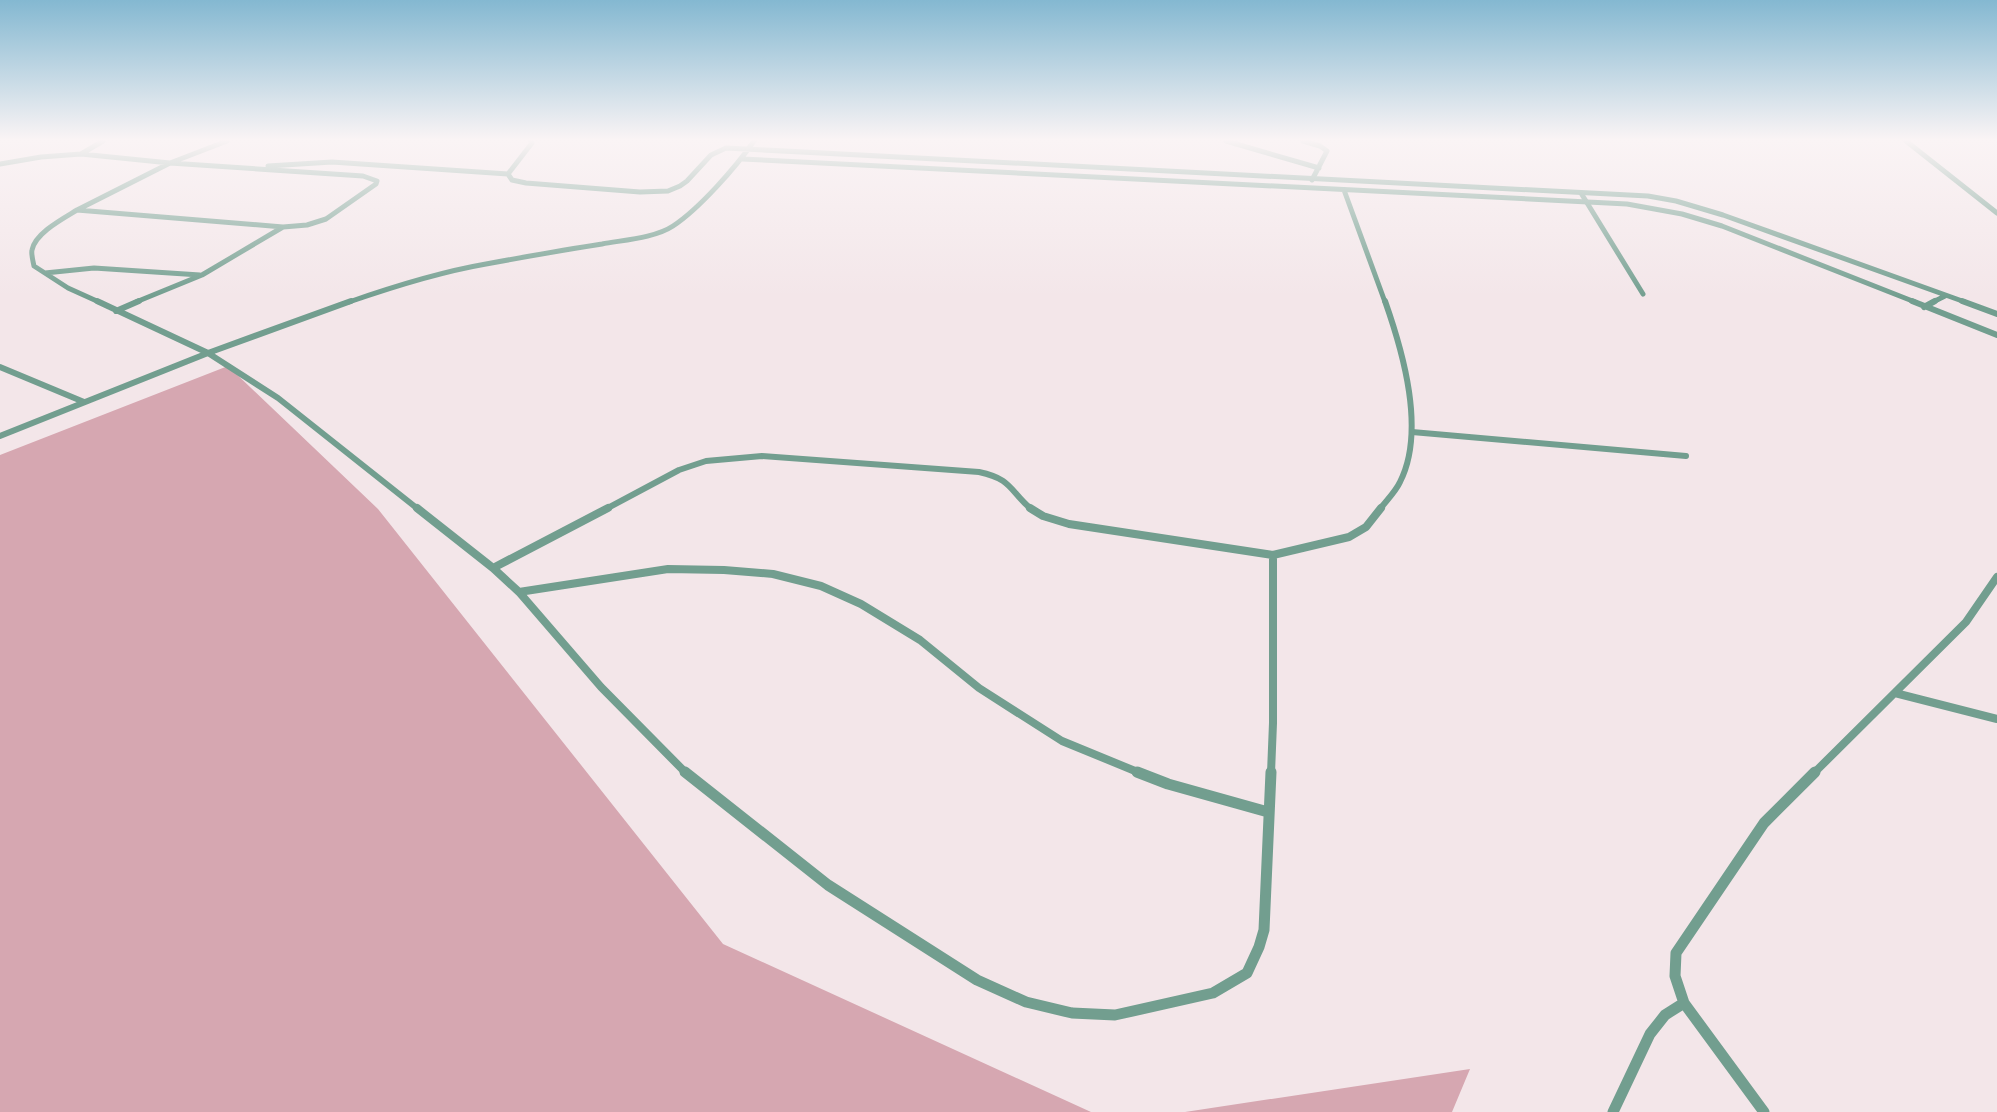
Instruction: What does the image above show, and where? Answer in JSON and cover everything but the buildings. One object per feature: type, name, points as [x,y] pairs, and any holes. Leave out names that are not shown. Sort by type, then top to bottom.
[{"type":"street","points":[[111,193],[77,210],[48,230],[38,239],[32,250],[34,266],[68,288],[208,353],[278,398],[493,568],[518,592],[601,687],[693,780],[828,885],[977,980],[1026,1002],[1072,1013],[1115,1015],[1213,993],[1247,973],[1260,948],[1264,930],[1273,723],[1274,555]]},
{"type":"street","points":[[77,210],[283,228],[307,225],[326,219],[363,193]]},
{"type":"street","points":[[0,436],[208,353],[372,294],[483,264],[637,238],[665,230],[673,226],[710,193]]},
{"type":"street","points":[[493,568],[679,470],[706,461],[762,456],[980,472],[1005,481],[1029,507],[1040,515],[1054,520],[1069,524],[1274,555],[1349,537],[1366,527],[1400,483],[1407,465],[1412,432],[1406,371],[1395,330],[1345,193]]},
{"type":"street","points":[[1408,193],[1642,205],[1696,217],[1997,335]]},
{"type":"street","points":[[1581,193],[1643,294]]},
{"type":"street","points":[[1581,193],[1648,196],[1695,206],[1997,314]]},
{"type":"street","points":[[1973,193],[1997,212]]},
{"type":"street","points":[[116,311],[202,275],[283,228]]},
{"type":"street","points":[[45,273],[94,268],[202,275]]},
{"type":"street","points":[[1924,307],[1945,296]]},
{"type":"street","points":[[0,367],[84,402]]},
{"type":"street","points":[[1412,432],[1686,456]]},
{"type":"street","points":[[518,592],[668,569],[724,570],[773,574],[821,586],[861,604],[920,640],[979,688],[1062,741],[1168,784],[1268,812]]},
{"type":"street","points":[[1764,1112],[1684,1003],[1675,976],[1676,954],[1764,823],[1966,622],[1997,577]]},
{"type":"street","points":[[1894,693],[1972,714],[1997,719]]},
{"type":"street","points":[[1613,1112],[1650,1034],[1665,1015],[1684,1003]]},
{"type":"shaded area","points":[[228,366],[378,509],[723,944],[1091,1112],[0,1112],[0,455]]},
{"type":"shaded area","points":[[1470,1069],[1452,1112],[1185,1112]]}]
